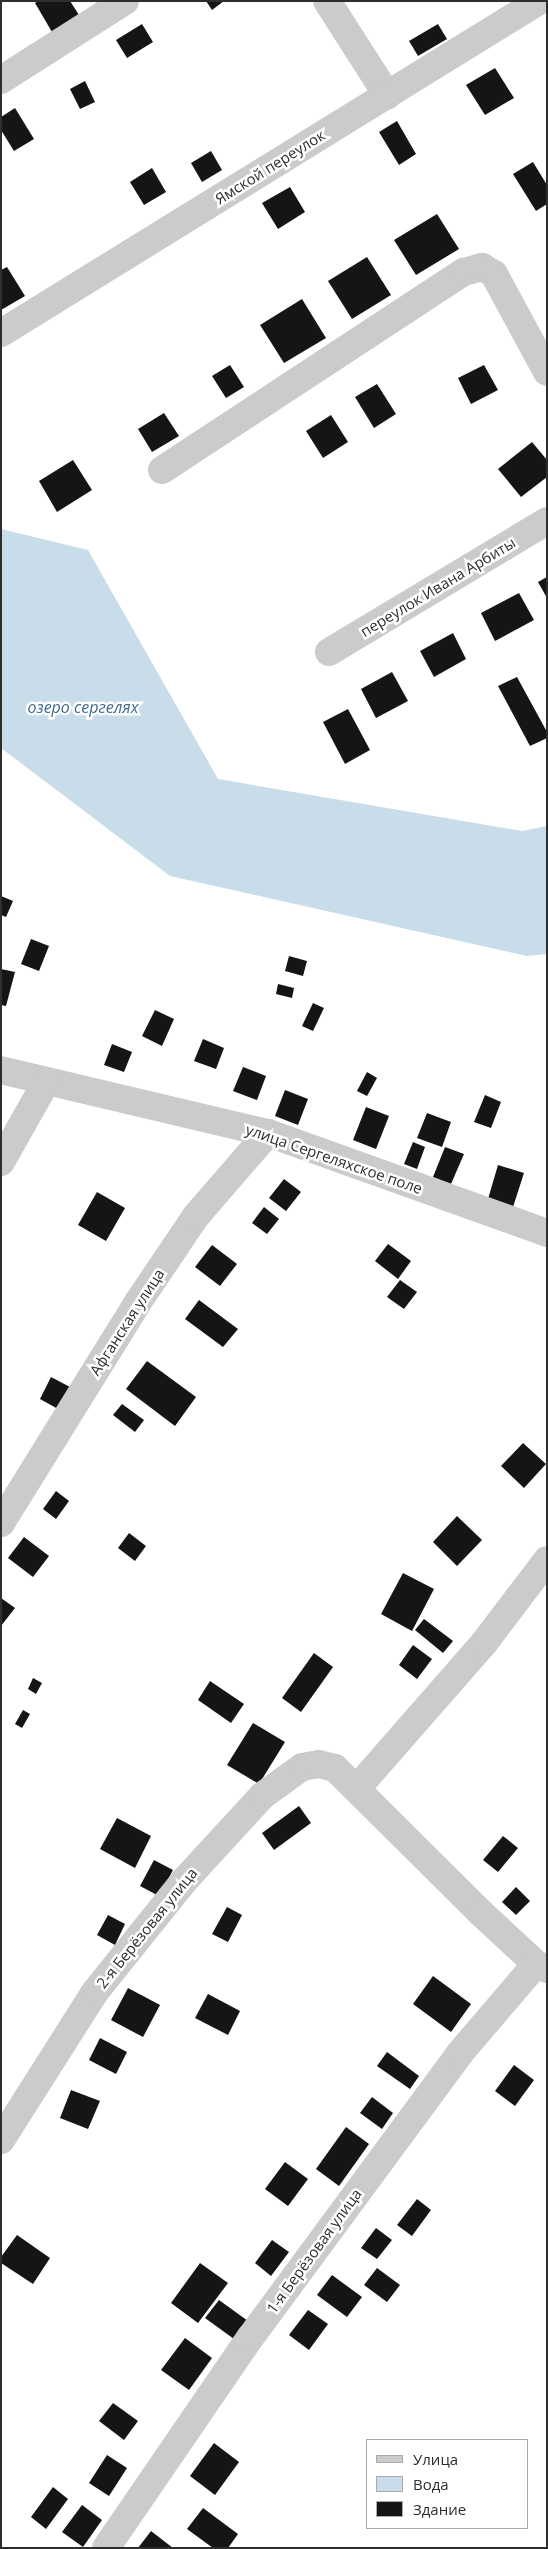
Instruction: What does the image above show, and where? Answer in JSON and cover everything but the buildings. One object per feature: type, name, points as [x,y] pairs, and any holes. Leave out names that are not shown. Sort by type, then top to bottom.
[{"type":"street","points":[[1,80],[125,1]]},
{"type":"street","points":[[328,1],[387,96]]},
{"type":"street","name":"Ямской переулок","points":[[1,333],[539,1]]},
{"type":"street","points":[[162,470],[464,272],[482,267],[494,274],[547,372]]},
{"type":"street","name":"переулок Ивана Арбиты","points":[[329,652],[547,521]]},
{"type":"street","name":"улица Сергеляхское поле","points":[[1,1070],[268,1133],[547,1233]]},
{"type":"street","points":[[1,1162],[46,1082]]},
{"type":"street","name":"Афганская улица","points":[[1,1523],[138,1302],[196,1216],[268,1133]]},
{"type":"street","points":[[541,1966],[481,1913],[358,1788],[484,1643],[547,1560]]},
{"type":"street","name":"2-я Берёзовая улица","points":[[1,2140],[95,1992],[183,1882],[262,1796],[302,1767],[319,1764],[335,1768],[358,1788]]},
{"type":"street","name":"1-я Берёзовая улица","points":[[106,2548],[262,2322],[460,2053],[541,1966]]},
{"type":"water","name":"озеро сергелях","points":[[1,529],[88,550],[218,779],[522,831],[547,826],[547,954],[527,956],[170,876],[1,748]]}]
